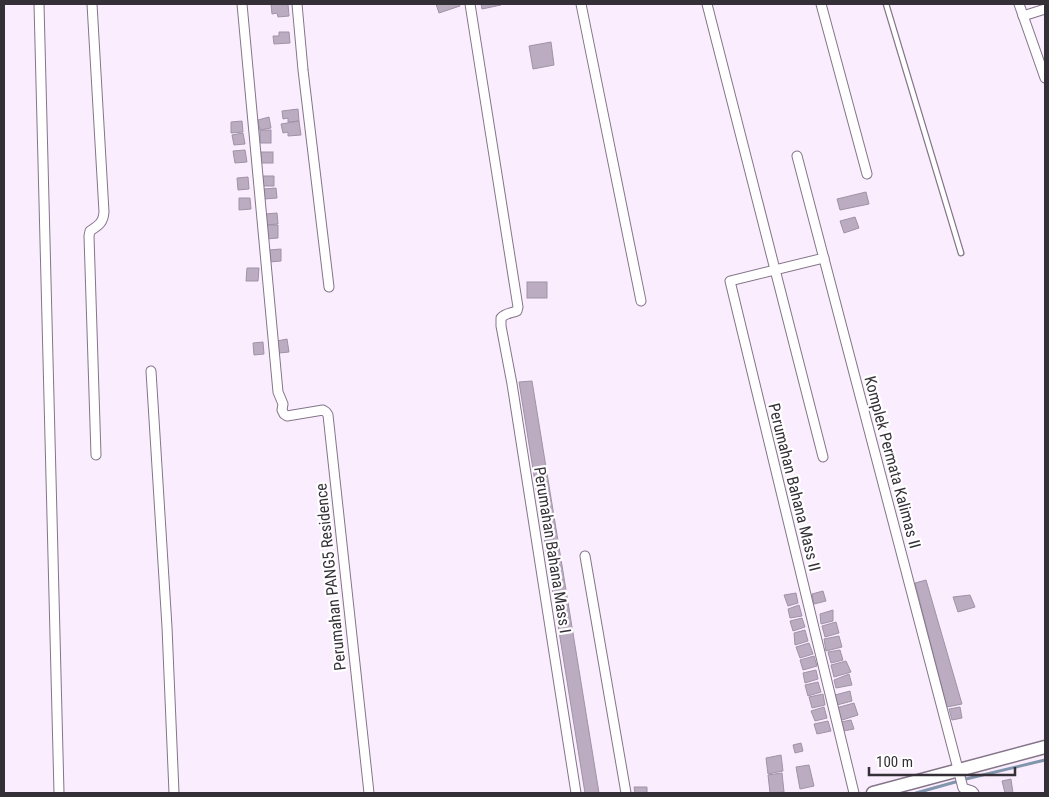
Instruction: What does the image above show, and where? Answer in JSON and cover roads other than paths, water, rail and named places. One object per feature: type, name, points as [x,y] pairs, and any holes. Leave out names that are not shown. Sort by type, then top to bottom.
[{"type":"street","points":[[39,4],[59,793]]},
{"type":"street","points":[[92,4],[104,212],[103,219],[99,225],[90,231],[89,236],[96,455]]},
{"type":"street","name":"Perumahan PANG5 Residence","points":[[242,4],[278,392],[283,404],[282,410],[288,416],[323,410],[328,414],[369,793]]},
{"type":"street","points":[[297,4],[329,287]]},
{"type":"street","name":"Perumahan Bahana Mass I","points":[[470,4],[518,307],[517,311],[505,314],[500,319],[576,793]]},
{"type":"street","points":[[581,4],[641,301]]},
{"type":"street","points":[[707,4],[823,457]]},
{"type":"street","points":[[821,4],[867,174]]},
{"type":"street","points":[[1019,4],[1045,78]]},
{"type":"street","points":[[1023,16],[1045,9]]},
{"type":"street","name":"Komplek Permata Kalimas II","points":[[796,156],[960,777]]},
{"type":"street","name":"Perumahan Bahana Mass II","points":[[824,258],[730,281],[854,793]]},
{"type":"street","points":[[151,371],[167,618],[174,793]]},
{"type":"street","points":[[585,556],[626,793]]},
{"type":"street","points":[[873,793],[960,777],[1045,747]]},
{"type":"street","points":[[960,777],[963,788],[974,793]]},
{"type":"lane","points":[[886,4],[962,253]]},
{"type":"waterway","points":[[916,793],[1045,760]]}]
